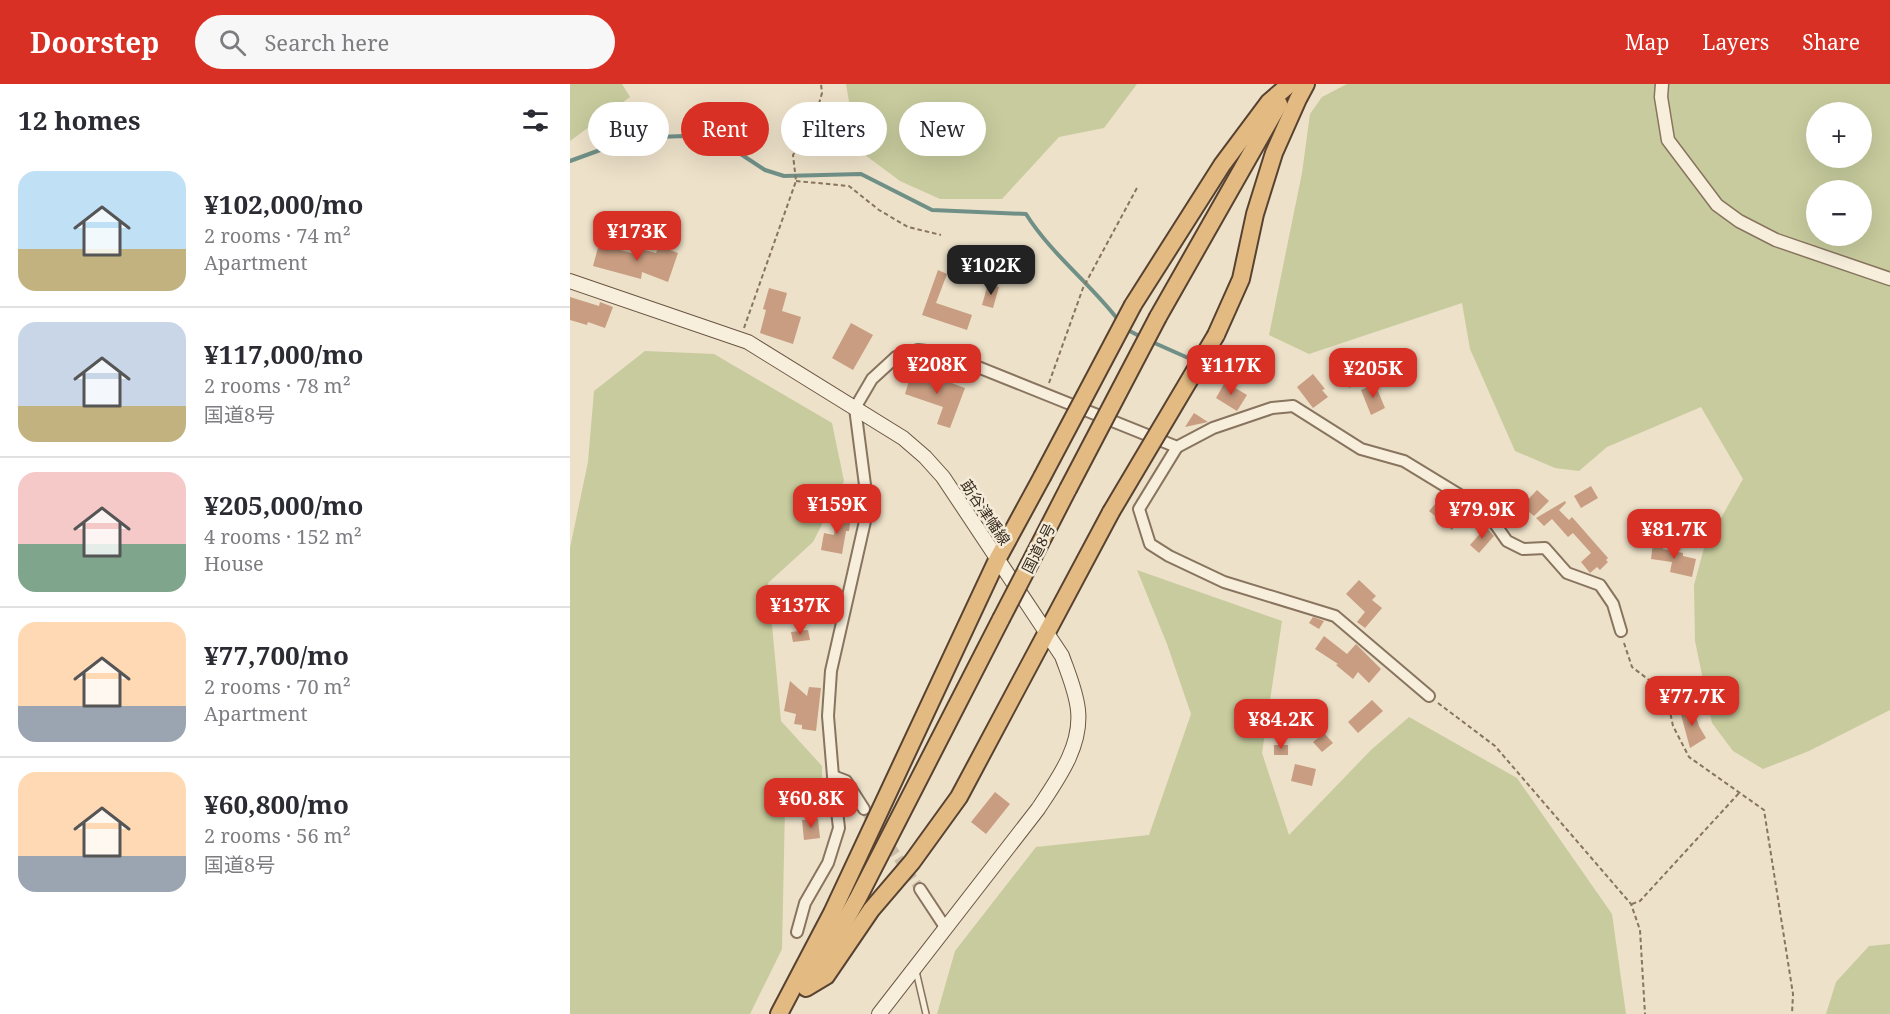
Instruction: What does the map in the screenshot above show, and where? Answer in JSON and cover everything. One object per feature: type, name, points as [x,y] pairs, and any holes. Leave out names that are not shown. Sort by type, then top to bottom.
[{"type":"highway","points":[[780,1014],[832,913],[998,558],[1133,304],[1222,165],[1269,102],[1291,84]]},
{"type":"highway","name":"国道8号","points":[[789,1014],[858,898],[1158,317],[1291,84]]},
{"type":"highway","points":[[806,988],[826,976],[871,910],[912,862],[959,797],[1112,512],[1216,335],[1241,279],[1255,214],[1274,153],[1306,84]]},
{"type":"main road","name":"莇谷津幡線","points":[[570,281],[748,342],[903,438],[943,477],[1062,656],[1072,682],[1078,711],[1073,747],[1059,777],[1038,809],[879,1014]]},
{"type":"street","points":[[1662,84],[1661,97],[1668,140],[1717,205],[1739,221],[1776,240],[1890,279]]},
{"type":"street","points":[[797,932],[805,903],[828,863],[840,828],[832,776],[828,716],[831,671],[868,508],[855,408],[872,379],[896,357],[918,350],[943,353],[1177,447]]},
{"type":"street","points":[[1429,696],[1335,616],[1224,582],[1169,556],[1150,544],[1139,509],[1177,447],[1213,428],[1272,408],[1293,406],[1361,449],[1404,461],[1486,511],[1507,541],[1522,549],[1545,548],[1567,573],[1600,585],[1613,604],[1621,631]]},
{"type":"street","points":[[832,776],[846,781],[864,808]]},
{"type":"street","points":[[920,889],[945,927]]},
{"type":"lane","points":[[915,966],[926,1014]]},
{"type":"path","points":[[740,339],[796,181],[793,155],[813,125],[822,93],[821,84]]},
{"type":"path","points":[[796,181],[849,186],[879,210],[908,228],[941,235]]},
{"type":"path","points":[[1045,394],[1083,288],[1138,186]]},
{"type":"path","points":[[1621,631],[1632,667],[1666,693],[1673,726],[1689,757],[1764,810],[1793,994],[1792,1014]]},
{"type":"path","points":[[1429,696],[1495,746],[1630,904],[1640,930],[1645,1014]]},
{"type":"path","points":[[1630,904],[1640,901],[1740,792]]},
{"type":"green space","points":[[570,84],[622,84],[630,97],[623,102],[588,102],[588,128],[570,141]]},
{"type":"green space","points":[[846,84],[1137,84],[1104,128],[1059,137],[1002,199],[940,199],[900,181],[866,156],[887,156],[887,102],[849,102]]},
{"type":"green space","points":[[1347,84],[1890,84],[1890,710],[1809,751],[1763,769],[1733,751],[1712,723],[1695,641],[1694,585],[1704,548],[1743,479],[1701,407],[1607,447],[1579,471],[1555,468],[1515,451],[1470,349],[1462,303],[1309,354],[1269,335],[1302,173],[1310,114],[1322,97]]},
{"type":"green space","points":[[645,351],[714,354],[832,423],[844,481],[813,542],[768,583],[781,721],[822,766],[822,803],[785,807],[782,949],[750,1014],[570,1014],[570,548],[588,462],[594,391]]},
{"type":"green space","points":[[1137,570],[1282,621],[1262,753],[1289,835],[1371,750],[1409,717],[1517,778],[1612,914],[1626,1014],[937,1014],[955,951],[1036,847],[1149,835],[1191,714],[1167,644]]},
{"type":"green space","points":[[1890,944],[1890,1014],[1826,1014],[1836,982],[1869,946]]},
{"type":"building","points":[[599,244],[635,254],[637,248],[656,253],[659,246],[678,253],[668,282],[642,272],[641,279],[593,266]]},
{"type":"building","points":[[938,270],[947,274],[936,303],[972,315],[967,330],[922,315]]},
{"type":"building","points":[[988,284],[999,287],[993,308],[982,305]]},
{"type":"building","points":[[769,288],[787,293],[782,311],[801,317],[793,344],[760,333]]},
{"type":"building","points":[[570,297],[599,306],[600,302],[613,307],[605,328],[588,322],[587,325],[570,320]]},
{"type":"building","points":[[851,323],[873,335],[853,370],[832,358]]},
{"type":"building","points":[[1345,362],[1348,369],[1355,365],[1362,382],[1349,388],[1345,380],[1338,383],[1332,368]]},
{"type":"building","points":[[930,370],[939,372],[938,378],[965,388],[950,428],[937,424],[943,407],[905,394],[911,374],[927,380]]},
{"type":"building","points":[[1313,374],[1325,389],[1322,390],[1328,397],[1313,408],[1297,387]]},
{"type":"building","points":[[1225,382],[1247,395],[1237,411],[1216,398]]},
{"type":"building","points":[[1375,384],[1385,408],[1371,415],[1361,390]]},
{"type":"building","points":[[1194,413],[1208,422],[1185,427]]},
{"type":"building","points":[[1591,486],[1598,498],[1581,508],[1574,496]]},
{"type":"building","points":[[1537,490],[1549,501],[1534,516],[1522,506]]},
{"type":"building","points":[[1446,497],[1466,513],[1452,530],[1429,511],[1436,503],[1440,506]]},
{"type":"building","points":[[1565,501],[1566,503],[1559,510],[1569,520],[1572,517],[1608,558],[1606,560],[1608,562],[1600,570],[1597,567],[1590,573],[1581,562],[1591,553],[1573,533],[1568,537],[1552,519],[1544,526],[1536,518]]},
{"type":"building","points":[[836,513],[851,515],[842,554],[821,550],[824,533],[834,535]]},
{"type":"building","points":[[1486,527],[1494,536],[1479,553],[1470,545]]},
{"type":"building","points":[[1653,543],[1664,545],[1663,549],[1683,553],[1683,556],[1696,559],[1692,577],[1670,572],[1672,562],[1651,559]]},
{"type":"building","points":[[1359,580],[1376,596],[1372,600],[1382,608],[1365,628],[1357,622],[1365,612],[1346,594]]},
{"type":"building","points":[[1313,617],[1324,621],[1319,629],[1309,623]]},
{"type":"building","points":[[808,630],[810,640],[793,642],[791,632]]},
{"type":"building","points":[[1324,636],[1347,654],[1356,644],[1381,669],[1369,683],[1358,672],[1353,679],[1336,665],[1338,664],[1315,649]]},
{"type":"building","points":[[790,681],[807,696],[809,687],[821,688],[816,731],[802,729],[802,725],[794,724],[796,714],[784,711]]},
{"type":"building","points":[[1372,700],[1383,711],[1358,733],[1348,722]]},
{"type":"building","points":[[1693,707],[1699,726],[1706,738],[1690,748],[1680,711]]},
{"type":"building","points":[[1324,733],[1333,743],[1322,752],[1313,742]]},
{"type":"building","points":[[1274,745],[1288,745],[1288,755],[1274,755]]},
{"type":"building","points":[[1295,764],[1316,769],[1312,786],[1291,781]]},
{"type":"building","points":[[995,792],[1010,804],[986,834],[971,822]]},
{"type":"building","points":[[818,819],[820,838],[804,840],[802,820]]},
{"type":"waterway","points":[[570,161],[633,138],[684,136],[736,151],[765,170],[784,176],[861,174],[932,210],[1026,214],[1059,256],[1119,321]]},
{"type":"waterway","points":[[1126,329],[1143,338]]},
{"type":"waterway","points":[[1150,341],[1195,361]]},
{"type":"waterway","points":[[1205,365],[1234,378]]},
{"type":"tunnel","points":[[864,809],[920,889]]}]
